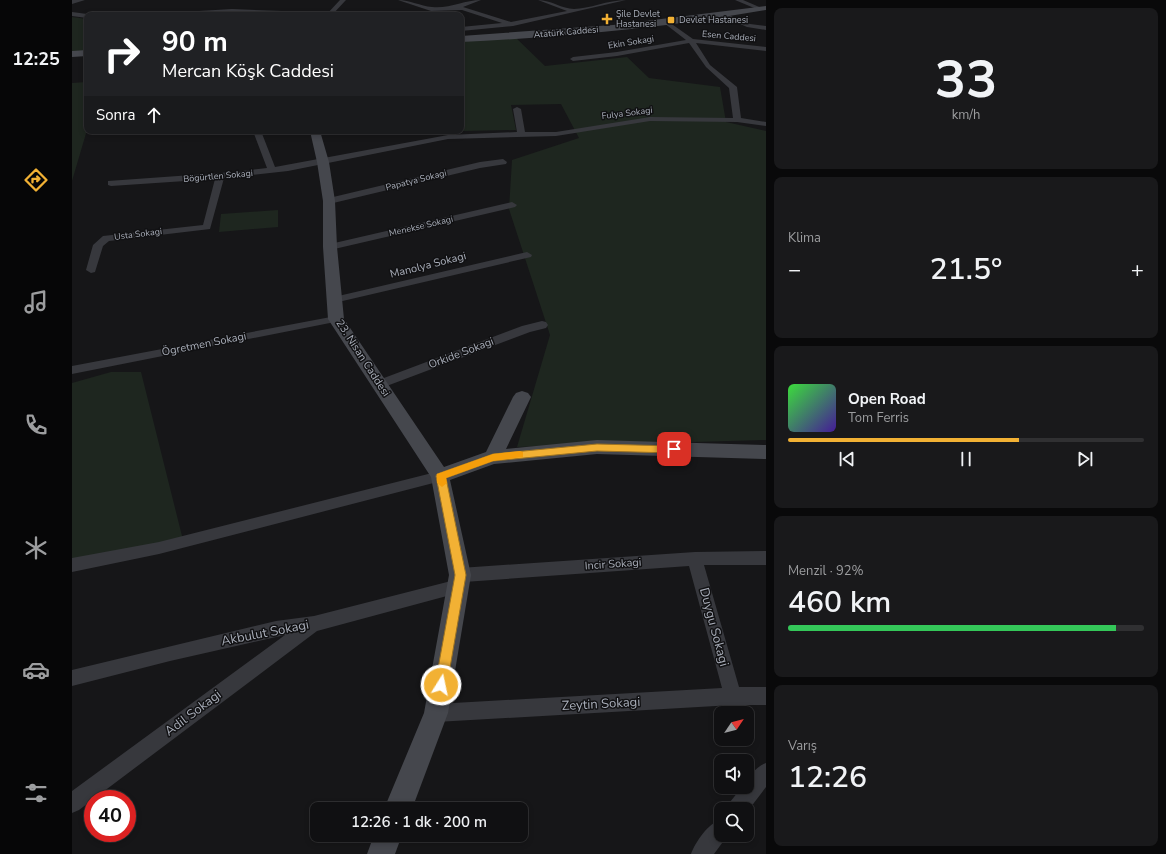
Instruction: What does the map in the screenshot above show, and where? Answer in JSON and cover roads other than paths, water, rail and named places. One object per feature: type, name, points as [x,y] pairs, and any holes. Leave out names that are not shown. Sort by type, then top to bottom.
[{"type":"street","points":[[72,2],[82,0]]},
{"type":"street","points":[[332,12],[343,0]]},
{"type":"street","points":[[405,0],[431,9],[462,8],[512,24],[525,36]]},
{"type":"street","points":[[452,8],[478,0]]},
{"type":"street","points":[[541,0],[574,11]]},
{"type":"street","points":[[464,29],[512,24],[623,0]]},
{"type":"street","points":[[738,0],[763,8]]},
{"type":"street","points":[[197,12],[236,8],[277,12],[280,5]]},
{"type":"street","name":"Atatürk Caddesi","points":[[464,39],[525,36],[666,22],[724,15],[763,8]]},
{"type":"street","points":[[72,14],[84,16]]},
{"type":"street","points":[[724,15],[749,26],[766,28]]},
{"type":"street","points":[[666,22],[690,41],[708,66],[733,87],[737,120]]},
{"type":"street","name":"Esen Caddesi","points":[[690,41],[766,48]]},
{"type":"street","name":"Ekin Sokagi","points":[[573,59],[617,54],[690,41]]},
{"type":"street","points":[[72,54],[84,53]]},
{"type":"street","points":[[517,109],[521,134]]},
{"type":"street","name":"Fulya Sokagi","points":[[323,162],[431,139],[521,134],[556,134],[650,119],[737,120],[766,124]]},
{"type":"street","points":[[258,134],[272,170]]},
{"type":"street","name":"23. Nisan Caddesi","points":[[316,134],[323,162],[329,201],[330,247],[336,319],[440,476]]},
{"type":"street","name":"Bögürtlen Sokagi","points":[[111,183],[220,176],[323,162]]},
{"type":"street","name":"Papatya Sokagi","points":[[329,201],[480,165],[503,162]]},
{"type":"street","name":"Usta Sokagi","points":[[91,270],[98,245],[106,238],[207,227],[220,176]]},
{"type":"street","name":"Menekse Sokagi","points":[[330,247],[512,205]]},
{"type":"street","name":"Manolya Sokagi","points":[[334,300],[527,254]]},
{"type":"street","name":"Ögretmen Sokagi","points":[[72,370],[336,319]]},
{"type":"street","name":"Orkide Sokagi","points":[[380,384],[526,329],[542,325]]},
{"type":"street","points":[[493,457],[522,397]]},
{"type":"street","points":[[72,565],[158,548],[440,476],[493,457],[597,447],[766,452]]},
{"type":"street","points":[[401,802],[436,713],[459,581],[440,476]]},
{"type":"street","name":"Incir Sokagi","points":[[459,581],[695,559],[766,558]]},
{"type":"street","name":"Duygu Sokagi","points":[[695,559],[733,696]]},
{"type":"street","name":"Akbulut Sokagi","points":[[72,678],[276,629],[314,624],[459,581]]},
{"type":"street","name":"Adil Sokagi","points":[[72,803],[314,624]]},
{"type":"street","name":"Zeytin Sokagi","points":[[436,713],[733,696],[766,696]]},
{"type":"street","points":[[742,802],[766,772]]},
{"type":"street","points":[[701,854],[714,838]]},
{"type":"street","points":[[381,854],[385,842]]},
{"type":"place","name":"Şile Devlet Hastanesi","points":[[607,19]]},
{"type":"place","name":"Devlet Hastanesi","points":[[671,20]]}]
